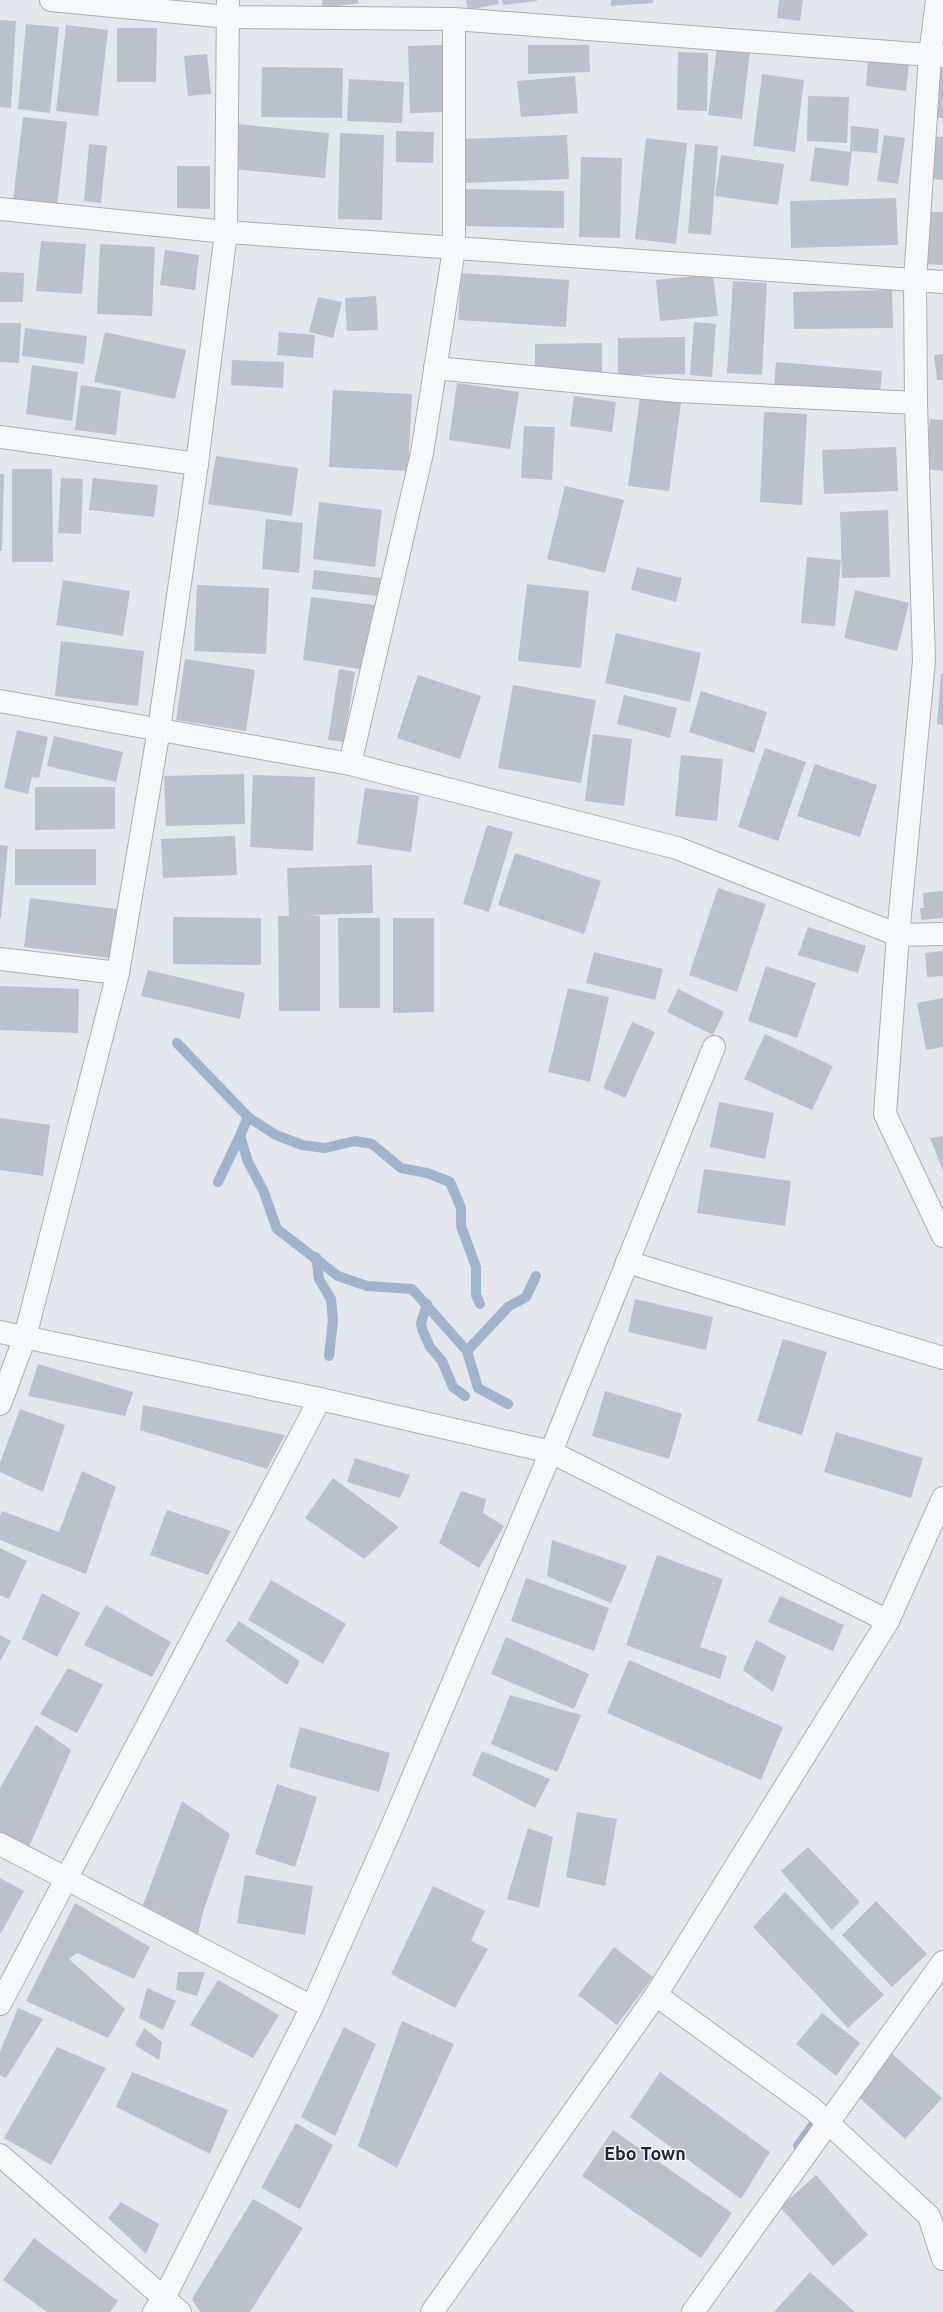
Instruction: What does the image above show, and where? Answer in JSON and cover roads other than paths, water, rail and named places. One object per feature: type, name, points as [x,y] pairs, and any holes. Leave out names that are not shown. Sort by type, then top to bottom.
[{"type":"street","points":[[51,0],[454,19],[937,55]]},
{"type":"street","points":[[937,0],[937,55],[915,280],[916,403],[924,661],[898,935],[885,1114],[943,1236]]},
{"type":"street","points":[[0,1404],[25,1337],[118,973],[159,729],[198,464],[226,232],[228,9]]},
{"type":"street","points":[[350,764],[422,453],[454,249],[454,19]]},
{"type":"street","points":[[0,209],[226,232],[943,282]]},
{"type":"street","points":[[435,368],[678,391],[916,403]]},
{"type":"street","points":[[0,437],[198,464]]},
{"type":"street","points":[[0,701],[350,764],[676,848],[898,935],[943,934]]},
{"type":"street","points":[[0,959],[118,973]]},
{"type":"street","points":[[0,2155],[166,2307],[312,2007],[393,1824],[551,1452],[714,1047]]},
{"type":"street","points":[[627,1262],[943,1358]]},
{"type":"street","points":[[0,1332],[320,1399],[551,1452],[888,1620]]},
{"type":"street","points":[[0,2004],[320,1399]]},
{"type":"street","points":[[432,2312],[656,1995],[888,1620],[943,1498]]},
{"type":"street","points":[[0,1844],[312,2007]]},
{"type":"street","points":[[693,2312],[943,1962]]},
{"type":"street","points":[[656,1995],[813,2108],[827,2123],[936,2212],[943,2259]]},
{"type":"waterway","points":[[177,1043],[248,1117],[240,1136],[248,1162],[263,1190],[277,1229],[338,1276],[367,1286],[412,1289],[467,1351],[478,1388],[508,1404]]},
{"type":"waterway","points":[[248,1117],[276,1135],[302,1145],[325,1148],[355,1141],[372,1144],[401,1168],[427,1173],[450,1182],[461,1208],[461,1226],[476,1267],[476,1295],[480,1304]]},
{"type":"waterway","points":[[218,1182],[240,1136]]},
{"type":"waterway","points":[[316,1257],[319,1279],[331,1299],[333,1320],[329,1356]]},
{"type":"waterway","points":[[467,1351],[508,1307],[526,1297],[536,1276]]},
{"type":"waterway","points":[[427,1304],[421,1323],[422,1329],[430,1347],[442,1361],[453,1387],[465,1396]]},
{"type":"waterway","points":[[798,2146],[821,2114]]},
{"type":"district","name":"Ebo Town","points":[[645,2153]]}]
